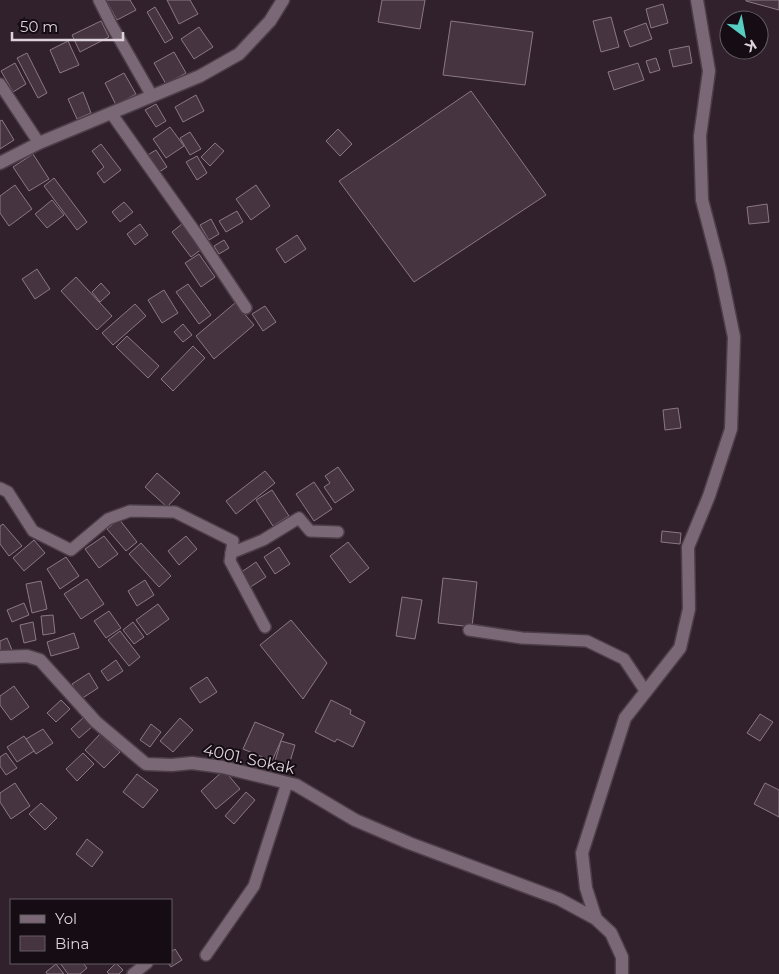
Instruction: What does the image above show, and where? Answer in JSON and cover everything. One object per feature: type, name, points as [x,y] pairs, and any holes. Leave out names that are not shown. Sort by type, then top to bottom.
[{"type":"street","points":[[99,0],[152,96]]},
{"type":"street","points":[[0,163],[39,143],[200,76],[239,54],[270,20],[283,0]]},
{"type":"street","points":[[622,974],[622,957],[611,933],[596,919],[586,888],[582,853],[626,718],[680,648],[689,609],[688,547],[709,496],[731,429],[734,337],[720,269],[702,200],[700,136],[709,71],[697,0]]},
{"type":"street","points":[[0,84],[39,143]]},
{"type":"street","points":[[111,113],[198,236],[246,308]]},
{"type":"street","points":[[0,488],[8,492],[33,531],[71,550],[108,519],[130,511],[175,512],[233,541],[230,561],[265,627]]},
{"type":"street","points":[[231,553],[263,540],[299,518],[310,531],[338,532]]},
{"type":"street","points":[[469,630],[522,638],[587,641],[624,659],[646,692]]},
{"type":"street","name":"4001. Sokak","points":[[0,657],[27,656],[40,660],[96,722],[146,764],[172,765],[192,763],[222,767],[296,785],[355,820],[409,843],[559,899],[596,919]]},
{"type":"street","points":[[206,955],[254,886],[287,783]]},
{"type":"street","points":[[133,974],[146,964]]},
{"type":"building","points":[[106,0],[130,0],[136,10],[117,20]]},
{"type":"building","points":[[167,0],[190,0],[198,14],[179,24]]},
{"type":"building","points":[[382,0],[425,0],[420,29],[378,22]]},
{"type":"building","points":[[779,0],[779,10],[746,1]]},
{"type":"building","points":[[663,4],[668,23],[651,28],[646,9]]},
{"type":"building","points":[[155,7],[173,38],[165,43],[147,12]]},
{"type":"building","points":[[611,17],[619,47],[601,52],[593,21]]},
{"type":"building","points":[[101,21],[109,37],[80,52],[72,35]]},
{"type":"building","points":[[451,21],[533,32],[525,85],[443,75]]},
{"type":"building","points":[[646,23],[652,39],[630,47],[624,31]]},
{"type":"building","points":[[199,27],[213,47],[194,59],[181,39]]},
{"type":"building","points":[[68,41],[79,65],[60,73],[50,50]]},
{"type":"building","points":[[689,46],[692,63],[673,67],[669,50]]},
{"type":"building","points":[[174,52],[186,73],[166,84],[154,63]]},
{"type":"building","points":[[27,53],[47,93],[38,98],[17,58]]},
{"type":"building","points":[[656,58],[660,70],[650,73],[646,61]]},
{"type":"building","points":[[15,63],[26,84],[13,92],[1,71]]},
{"type":"building","points":[[638,63],[644,80],[614,90],[608,72]]},
{"type":"building","points":[[124,73],[136,94],[116,105],[105,83]]},
{"type":"building","points":[[471,91],[546,195],[414,282],[339,181]]},
{"type":"building","points":[[83,92],[91,113],[77,119],[68,99]]},
{"type":"building","points":[[196,95],[204,111],[183,122],[175,107]]},
{"type":"building","points":[[156,104],[166,121],[156,127],[145,110]]},
{"type":"building","points":[[2,120],[14,140],[0,149],[0,121]]},
{"type":"building","points":[[170,127],[184,146],[166,158],[153,139]]},
{"type":"building","points":[[338,129],[352,144],[340,156],[326,141]]},
{"type":"building","points":[[190,132],[201,149],[190,155],[180,138]]},
{"type":"building","points":[[215,143],[224,151],[210,166],[201,157]]},
{"type":"building","points":[[101,144],[121,170],[104,183],[97,173],[104,167],[92,151]]},
{"type":"building","points":[[156,150],[167,167],[156,174],[146,156]]},
{"type":"building","points":[[33,154],[49,179],[29,191],[13,167]]},
{"type":"building","points":[[197,156],[207,173],[197,180],[186,162]]},
{"type":"building","points":[[54,178],[87,222],[77,230],[44,186]]},
{"type":"building","points":[[15,185],[32,209],[9,226],[0,213],[0,196]]},
{"type":"building","points":[[256,185],[270,206],[251,220],[236,199]]},
{"type":"building","points":[[52,200],[64,215],[47,228],[35,214]]},
{"type":"building","points":[[124,202],[133,212],[120,222],[112,212]]},
{"type":"building","points":[[767,204],[769,222],[749,224],[747,207]]},
{"type":"building","points":[[237,211],[243,222],[226,232],[219,221]]},
{"type":"building","points":[[211,219],[219,234],[209,240],[200,225]]},
{"type":"building","points":[[140,224],[148,235],[135,245],[127,234]]},
{"type":"building","points":[[182,224],[202,249],[191,257],[172,232]]},
{"type":"building","points":[[297,235],[306,249],[285,263],[276,249]]},
{"type":"building","points":[[224,240],[229,248],[219,254],[214,246]]},
{"type":"building","points":[[199,254],[215,277],[201,287],[185,263]]},
{"type":"building","points":[[37,269],[50,289],[35,299],[22,279]]},
{"type":"building","points":[[76,277],[112,316],[97,330],[61,291]]},
{"type":"building","points":[[101,283],[110,293],[100,302],[92,292]]},
{"type":"building","points":[[188,284],[211,315],[199,324],[176,292]]},
{"type":"building","points":[[164,290],[178,313],[162,323],[148,300]]},
{"type":"building","points":[[235,303],[254,325],[214,359],[196,336]]},
{"type":"building","points":[[135,304],[146,316],[113,345],[102,333]]},
{"type":"building","points":[[265,306],[276,322],[263,331],[252,314]]},
{"type":"building","points":[[183,324],[192,335],[183,342],[174,332]]},
{"type":"building","points":[[127,336],[159,366],[148,378],[116,347]]},
{"type":"building","points":[[193,346],[205,358],[173,391],[161,379]]},
{"type":"building","points":[[678,408],[681,428],[665,430],[663,410]]},
{"type":"building","points":[[338,467],[354,490],[335,503],[324,487],[330,483],[325,476]]},
{"type":"building","points":[[265,471],[275,483],[236,514],[226,501]]},
{"type":"building","points":[[157,473],[180,493],[167,507],[145,487]]},
{"type":"building","points":[[314,482],[332,509],[314,521],[296,494]]},
{"type":"building","points":[[272,490],[289,516],[273,526],[256,500]]},
{"type":"building","points":[[119,519],[137,542],[126,551],[107,529]]},
{"type":"building","points":[[3,524],[22,546],[9,556],[0,544],[0,526]]},
{"type":"building","points":[[662,531],[681,533],[680,544],[661,542]]},
{"type":"building","points":[[104,536],[118,554],[99,568],[85,549]]},
{"type":"building","points":[[186,536],[197,549],[179,565],[168,551]]},
{"type":"building","points":[[34,540],[45,553],[24,571],[13,558]]},
{"type":"building","points":[[348,542],[369,568],[350,583],[330,556]]},
{"type":"building","points":[[141,543],[171,576],[159,587],[129,554]]},
{"type":"building","points":[[279,547],[290,564],[275,574],[264,557]]},
{"type":"building","points":[[66,557],[79,576],[60,589],[47,569]]},
{"type":"building","points":[[256,562],[266,577],[249,588],[240,573]]},
{"type":"building","points":[[443,578],[477,582],[472,627],[438,623]]},
{"type":"building","points":[[87,579],[104,604],[81,619],[64,594]]},
{"type":"building","points":[[145,580],[154,595],[137,606],[128,591]]},
{"type":"building","points":[[41,581],[47,609],[32,613],[26,584]]},
{"type":"building","points":[[402,597],[422,600],[415,639],[396,636]]},
{"type":"building","points":[[24,603],[29,615],[12,622],[7,610]]},
{"type":"building","points":[[158,604],[169,619],[147,635],[136,620]]},
{"type":"building","points":[[109,611],[121,628],[106,638],[94,621]]},
{"type":"building","points":[[53,615],[55,633],[43,635],[41,616]]},
{"type":"building","points":[[291,620],[327,663],[303,699],[260,645]]},
{"type":"building","points":[[33,622],[36,640],[24,643],[20,625]]},
{"type":"building","points":[[133,622],[144,637],[134,644],[123,630]]},
{"type":"building","points":[[120,631],[140,657],[129,666],[108,640]]},
{"type":"building","points":[[74,633],[79,648],[51,656],[47,642]]},
{"type":"building","points":[[7,638],[12,650],[0,655],[0,641]]},
{"type":"building","points":[[116,660],[123,671],[108,681],[101,671]]},
{"type":"building","points":[[89,673],[98,688],[81,699],[72,684]]},
{"type":"building","points":[[207,677],[217,692],[200,703],[190,688]]},
{"type":"building","points":[[14,686],[29,707],[11,720],[0,705],[0,696]]},
{"type":"building","points":[[61,700],[70,709],[56,722],[47,713]]},
{"type":"building","points":[[331,700],[351,710],[350,714],[365,722],[353,747],[337,739],[335,742],[315,732]]},
{"type":"building","points":[[760,714],[773,722],[760,741],[747,733]]},
{"type":"building","points":[[84,717],[93,726],[79,738],[71,729]]},
{"type":"building","points":[[180,718],[193,730],[173,752],[160,741]]},
{"type":"building","points":[[255,722],[284,734],[272,761],[243,749]]},
{"type":"building","points":[[151,724],[161,732],[150,747],[140,740]]},
{"type":"building","points":[[43,729],[53,743],[36,754],[26,739]]},
{"type":"building","points":[[100,734],[120,752],[104,768],[85,750]]},
{"type":"building","points":[[24,736],[34,751],[17,762],[7,747]]},
{"type":"building","points":[[281,741],[295,745],[289,765],[275,761]]},
{"type":"building","points":[[6,753],[17,768],[6,775],[0,766],[0,757]]},
{"type":"building","points":[[83,753],[94,764],[77,781],[66,769]]},
{"type":"building","points":[[224,770],[240,789],[216,809],[201,791]]},
{"type":"building","points":[[137,774],[158,790],[143,808],[123,792]]},
{"type":"building","points":[[15,783],[30,806],[11,819],[0,802],[0,793]]},
{"type":"building","points":[[765,783],[779,790],[779,817],[754,804]]},
{"type":"building","points":[[246,792],[255,800],[234,824],[225,816]]},
{"type":"building","points":[[41,803],[57,818],[45,830],[29,814]]},
{"type":"building","points":[[87,839],[103,852],[92,867],[76,854]]},
{"type":"building","points":[[175,949],[182,960],[171,967],[169,964],[172,964],[172,951]]},
{"type":"building","points":[[56,964],[64,974],[47,974],[46,972]]},
{"type":"building","points":[[61,964],[84,964],[87,968],[80,974],[68,974]]},
{"type":"building","points":[[115,964],[123,970],[119,974],[109,974],[107,972]]}]
